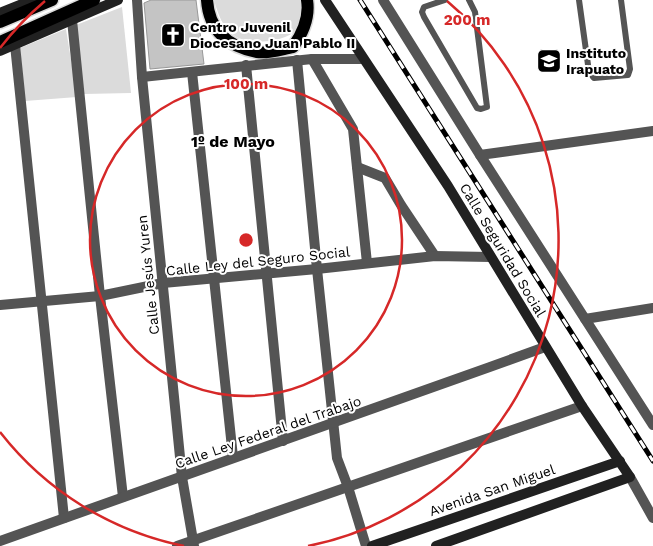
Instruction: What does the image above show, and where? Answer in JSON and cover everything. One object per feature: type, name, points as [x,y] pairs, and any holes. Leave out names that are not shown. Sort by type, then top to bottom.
[{"type":"main road","points":[[4,13],[52,0]]},
{"type":"main road","points":[[9,41],[94,0]]},
{"type":"main road","points":[[207,0],[213,26],[223,37],[232,45],[259,52],[293,47],[301,36],[308,17],[308,1]]},
{"type":"street","points":[[4,13],[32,0]]},
{"type":"street","points":[[0,51],[9,41],[72,20],[118,0]]},
{"type":"street","name":"Calle Jesús Yuren","points":[[137,0],[142,77],[182,477],[194,543]]},
{"type":"street","name":"Calle Seguridad Social","points":[[325,0],[448,186],[582,406],[630,477],[653,518]]},
{"type":"street","points":[[384,0],[480,156],[653,425]]},
{"type":"street","points":[[391,12],[392,0]]},
{"type":"street","points":[[72,20],[100,296],[123,497]]},
{"type":"street","points":[[9,41],[64,518]]},
{"type":"street","points":[[142,77],[297,60],[363,58]]},
{"type":"street","points":[[312,59],[353,129],[367,264]]},
{"type":"street","points":[[297,60],[337,458],[366,546]]},
{"type":"street","points":[[246,66],[283,440]]},
{"type":"street","points":[[192,72],[234,457]]},
{"type":"street","points":[[480,156],[653,131]]},
{"type":"street","points":[[357,167],[385,178],[435,256]]},
{"type":"street","name":"Calle Ley del Seguro Social","points":[[0,305],[100,296],[163,284],[435,256],[490,257]]},
{"type":"street","points":[[585,318],[653,308]]},
{"type":"street","name":"Calle Ley Federal del Trabajo","points":[[0,541],[234,457],[334,424],[546,347]]},
{"type":"street","points":[[177,546],[194,543],[348,487],[582,406]]},
{"type":"street","name":"Avenida San Miguel","points":[[372,546],[620,461]]},
{"type":"street","points":[[436,546],[461,542],[630,477]]},
{"type":"street","points":[[0,534],[2,546]]},
{"type":"lane","points":[[445,0],[424,7],[422,12],[477,108],[481,109],[487,107],[475,12],[470,0]]},
{"type":"lane","points":[[578,0],[589,72],[594,78],[628,75],[630,69],[621,0]]},
{"type":"shaded area","points":[[214,0],[302,0],[302,17],[296,30],[290,35],[271,41],[250,41],[235,36],[227,29],[219,15]]},
{"type":"shaded area","points":[[122,7],[131,93],[84,94],[76,25]]},
{"type":"shaded area","points":[[66,29],[77,97],[25,101],[20,48]]},
{"type":"building","name":"Centro Juvenil Diocesano Juan Pablo II","points":[[151,0],[196,0],[204,64],[150,69],[144,3]]},
{"type":"railway","points":[[360,0],[653,461]]},
{"type":"place","name":"Centro Juvenil Diocesano Juan Pablo II","points":[[173,35]]},
{"type":"place","name":"Instituto Irapuato","points":[[549,61]]},
{"type":"district","name":"1º de Mayo","points":[[233,141]]}]
